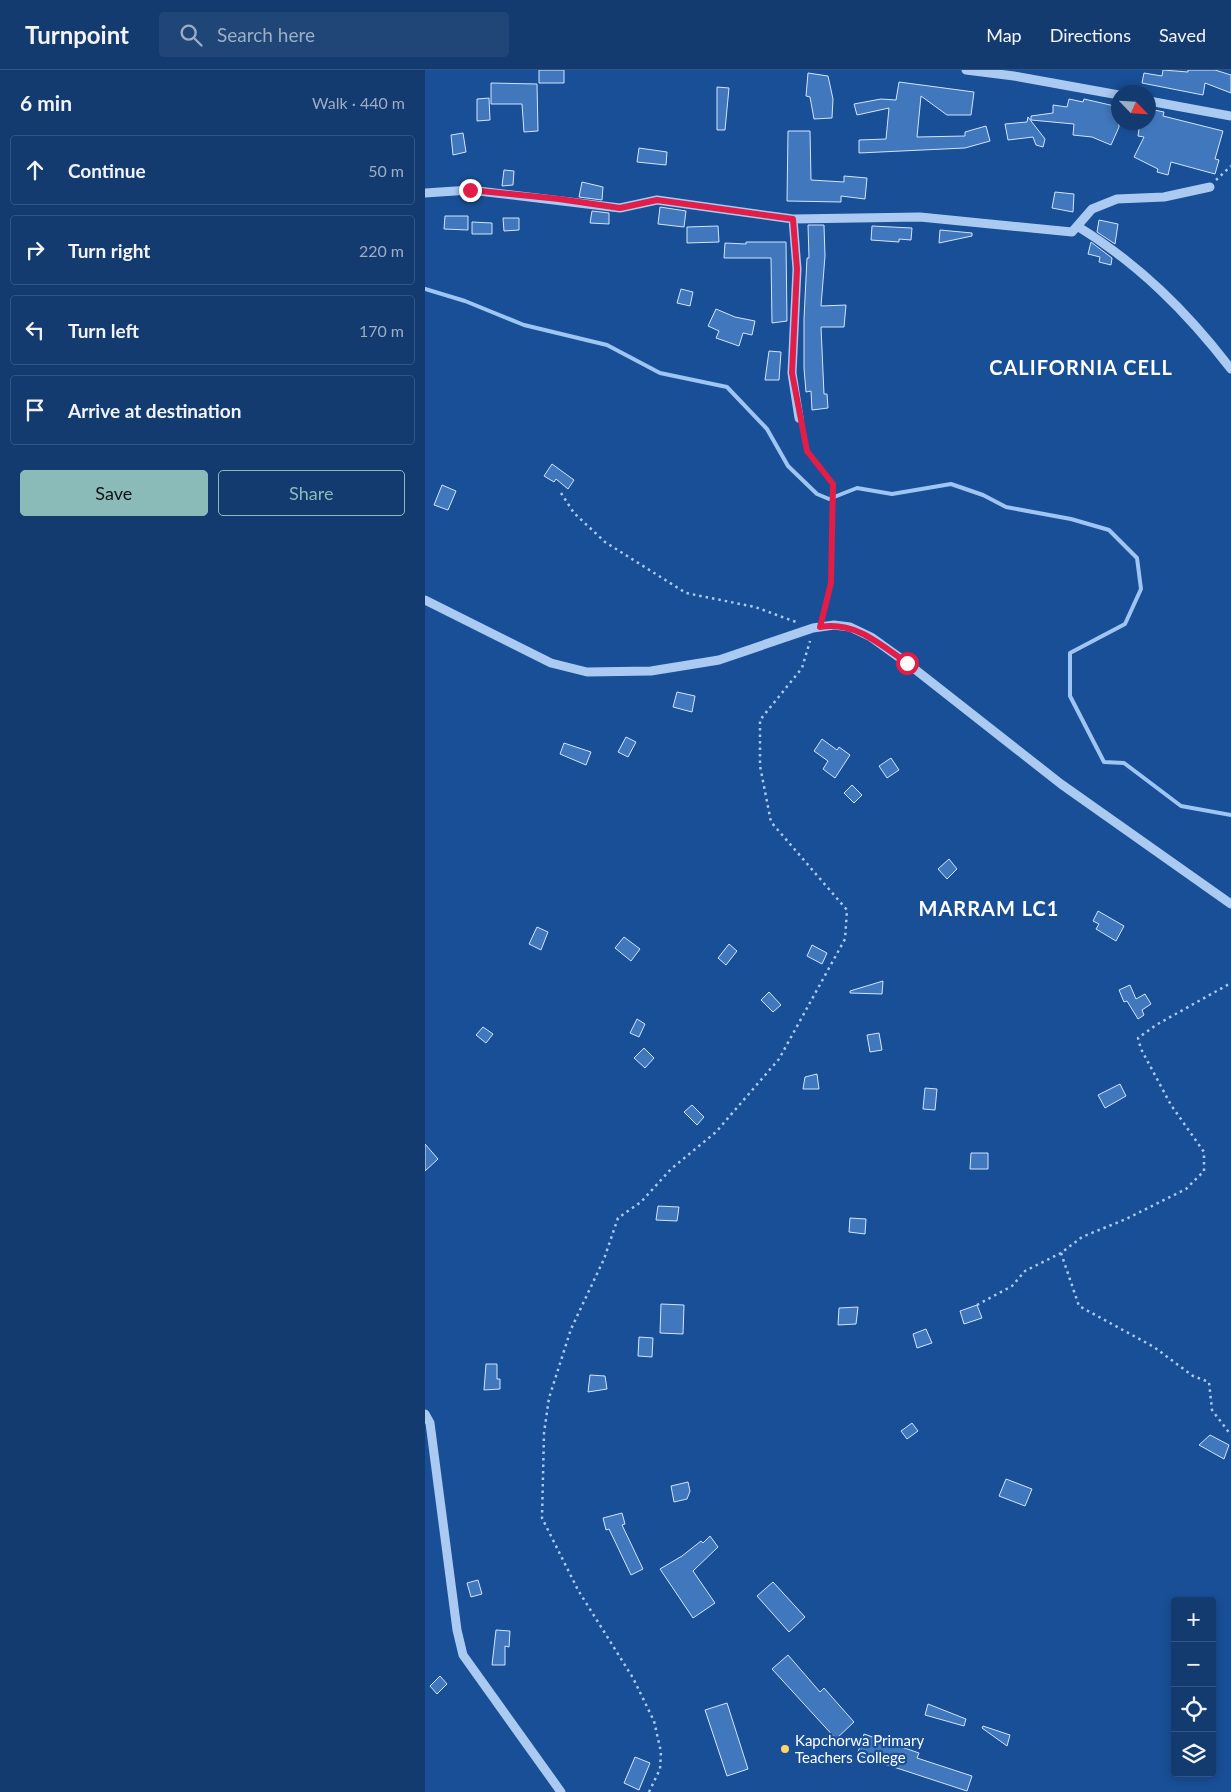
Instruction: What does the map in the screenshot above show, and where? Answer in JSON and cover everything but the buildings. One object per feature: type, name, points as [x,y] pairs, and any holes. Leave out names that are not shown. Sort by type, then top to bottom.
[{"type":"street","points":[[966,70],[1014,76],[1111,94]]},
{"type":"street","points":[[1156,102],[1231,116]]},
{"type":"street","points":[[425,193],[470,190],[559,199],[620,208],[657,200],[793,219],[920,217],[1072,232],[1092,209],[1117,199],[1164,197],[1210,187]]},
{"type":"street","points":[[793,219],[797,269],[792,373],[799,418]]},
{"type":"street","points":[[1077,226],[1129,260],[1184,311],[1231,369]]},
{"type":"street","points":[[425,600],[551,663],[587,672],[651,671],[719,660],[816,628],[834,625],[850,627],[871,637],[1061,784],[1231,904]]},
{"type":"street","points":[[425,1414],[430,1424],[457,1630],[463,1655],[561,1792]]},
{"type":"path","points":[[1210,187],[1231,166]]},
{"type":"path","points":[[649,1792],[660,1769],[661,1752],[654,1720],[633,1678],[578,1590],[542,1518],[544,1433],[549,1398],[571,1329],[604,1259],[618,1218],[641,1202],[671,1169],[716,1132],[779,1059],[845,939],[847,910],[771,822],[760,766],[760,720],[803,668],[831,583],[834,488],[833,484],[807,451],[799,418]]},
{"type":"path","points":[[561,494],[573,513],[605,542],[686,593],[755,607],[816,628]]},
{"type":"path","points":[[977,1304],[1012,1286],[1025,1271],[1061,1252],[1081,1237],[1126,1219],[1187,1189],[1204,1171],[1204,1152],[1171,1105],[1141,1050],[1138,1038],[1156,1025],[1231,983]]},
{"type":"path","points":[[1061,1252],[1079,1306],[1154,1347],[1193,1376],[1209,1382],[1212,1410],[1231,1435]]},
{"type":"waterway","points":[[425,289],[465,301],[524,325],[607,345],[660,373],[727,387],[767,429],[788,466],[817,494],[829,499],[857,488],[892,494],[951,484],[983,495],[1006,507],[1071,519],[1109,530],[1137,558],[1141,589],[1125,624],[1070,653],[1070,696],[1104,762],[1124,763],[1181,806],[1231,815]]},
{"type":"place","name":"Kapchorwa Primary Teachers College","points":[[785,1749]]},
{"type":"district","name":"CALIFORNIA CELL","points":[[1081,367]]},
{"type":"district","name":"MARRAM LC1","points":[[989,908]]},
{"type":"route","points":[[470,190],[559,199],[620,208],[657,200],[793,219],[797,269],[793,315],[792,373],[799,418],[807,451],[833,484],[831,583],[820,627],[834,625],[850,627],[871,637],[907,663]]}]
